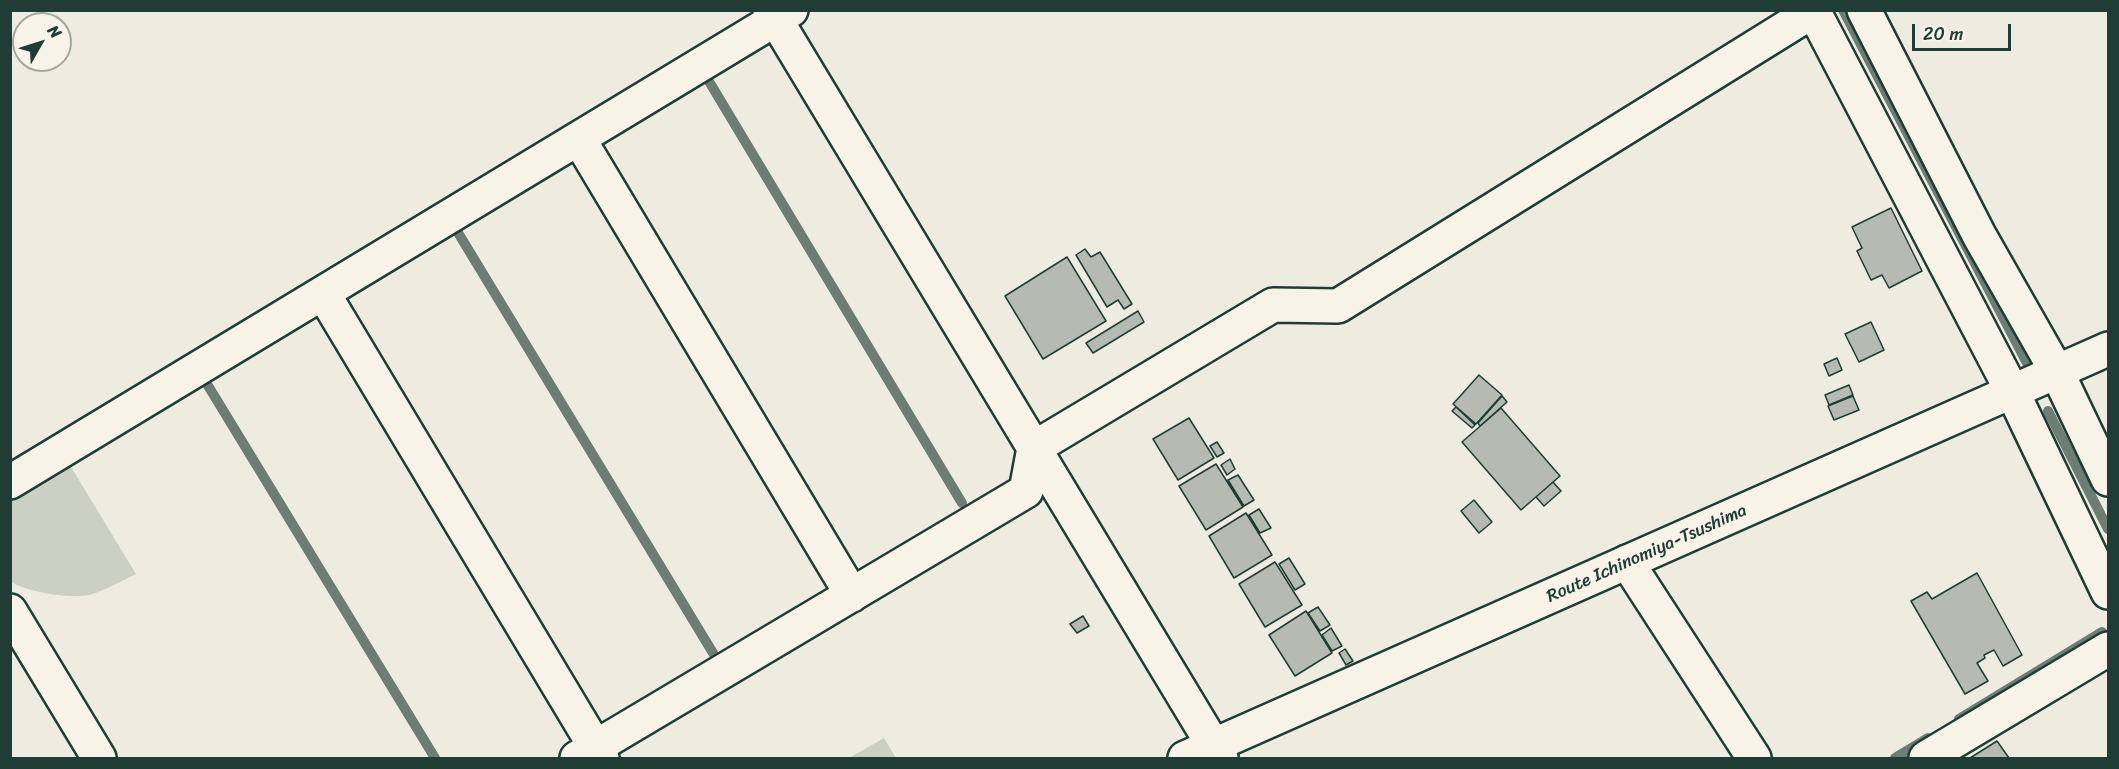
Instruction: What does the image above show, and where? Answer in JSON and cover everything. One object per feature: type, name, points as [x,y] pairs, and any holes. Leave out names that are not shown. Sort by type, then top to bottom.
[{"type":"street","points":[[1864,10],[1979,235],[2057,372],[2109,479]]},
{"type":"street","points":[[323,293],[591,755],[1026,491],[1034,448],[1273,304],[1338,306],[1813,11],[2012,391],[2109,592]]},
{"type":"street","points":[[10,482],[579,139],[779,13],[1034,448],[1206,754]]},
{"type":"street","points":[[579,139],[852,595]]},
{"type":"street","name":"Route Ichinomiya-Tsushima","points":[[1206,754],[1627,562],[2109,349]]},
{"type":"street","points":[[1627,562],[1754,759]]},
{"type":"street","points":[[10,611],[99,759]]},
{"type":"street","points":[[1926,759],[2109,649]]},
{"type":"shaded area","points":[[68,462],[136,574],[89,595],[48,594],[11,582],[11,499]]},
{"type":"shaded area","points":[[884,738],[896,758],[849,758]]},
{"type":"building","points":[[1891,208],[1922,271],[1889,288],[1882,275],[1871,280],[1857,251],[1862,248],[1852,227]]},
{"type":"building","points":[[1085,249],[1091,257],[1100,252],[1132,304],[1124,309],[1118,300],[1107,307],[1076,255]]},
{"type":"building","points":[[1067,257],[1106,321],[1043,359],[1005,296]]},
{"type":"building","points":[[1138,311],[1144,322],[1093,353],[1086,343]]},
{"type":"building","points":[[1871,322],[1884,350],[1859,362],[1845,334]]},
{"type":"building","points":[[1837,358],[1842,370],[1829,376],[1824,364]]},
{"type":"building","points":[[1479,375],[1502,395],[1476,424],[1453,404]]},
{"type":"building","points":[[1849,385],[1853,395],[1829,405],[1825,395]]},
{"type":"building","points":[[1502,396],[1507,402],[1480,426],[1478,423]]},
{"type":"building","points":[[1853,396],[1859,410],[1834,420],[1828,406]]},
{"type":"building","points":[[1456,407],[1475,425],[1472,428],[1452,411]]},
{"type":"building","points":[[1501,408],[1560,476],[1521,510],[1462,442]]},
{"type":"building","points":[[1189,418],[1214,458],[1178,480],[1153,439]]},
{"type":"building","points":[[1217,442],[1224,453],[1217,457],[1210,446]]},
{"type":"building","points":[[1230,459],[1235,469],[1227,475],[1221,465]]},
{"type":"building","points":[[1216,464],[1243,507],[1206,530],[1179,486]]},
{"type":"building","points":[[1238,475],[1254,500],[1244,506],[1228,480]]},
{"type":"building","points":[[1553,482],[1561,491],[1544,506],[1536,497]]},
{"type":"building","points":[[1474,500],[1492,522],[1479,533],[1461,511]]},
{"type":"building","points":[[1259,509],[1271,528],[1260,533],[1249,515]]},
{"type":"building","points":[[1246,513],[1272,555],[1234,578],[1209,536]]},
{"type":"building","points":[[1289,558],[1305,584],[1295,590],[1279,564]]},
{"type":"building","points":[[1275,562],[1302,605],[1265,627],[1239,584]]},
{"type":"building","points":[[1977,573],[2022,655],[2003,666],[1994,650],[1984,655],[1985,658],[1977,663],[1988,681],[1965,694],[1911,601],[1927,592],[1932,599]]},
{"type":"building","points":[[1318,607],[1330,625],[1320,631],[1308,613]]},
{"type":"building","points":[[1306,611],[1332,653],[1295,676],[1269,635]]},
{"type":"building","points":[[1083,616],[1089,626],[1077,633],[1070,624]]},
{"type":"building","points":[[1331,628],[1342,646],[1332,651],[1322,635]]},
{"type":"building","points":[[1345,649],[1353,661],[1346,665],[1339,653]]},
{"type":"building","points":[[1997,741],[2009,758],[1970,758]]},
{"type":"waterway","points":[[1843,10],[2028,365]]},
{"type":"waterway","points":[[707,78],[962,503]]},
{"type":"waterway","points":[[457,231],[713,653]]},
{"type":"waterway","points":[[207,384],[435,758]]},
{"type":"waterway","points":[[2048,411],[2108,529]]},
{"type":"waterway","points":[[1959,719],[2102,632]]},
{"type":"waterway","points":[[1895,758],[1928,738]]}]
